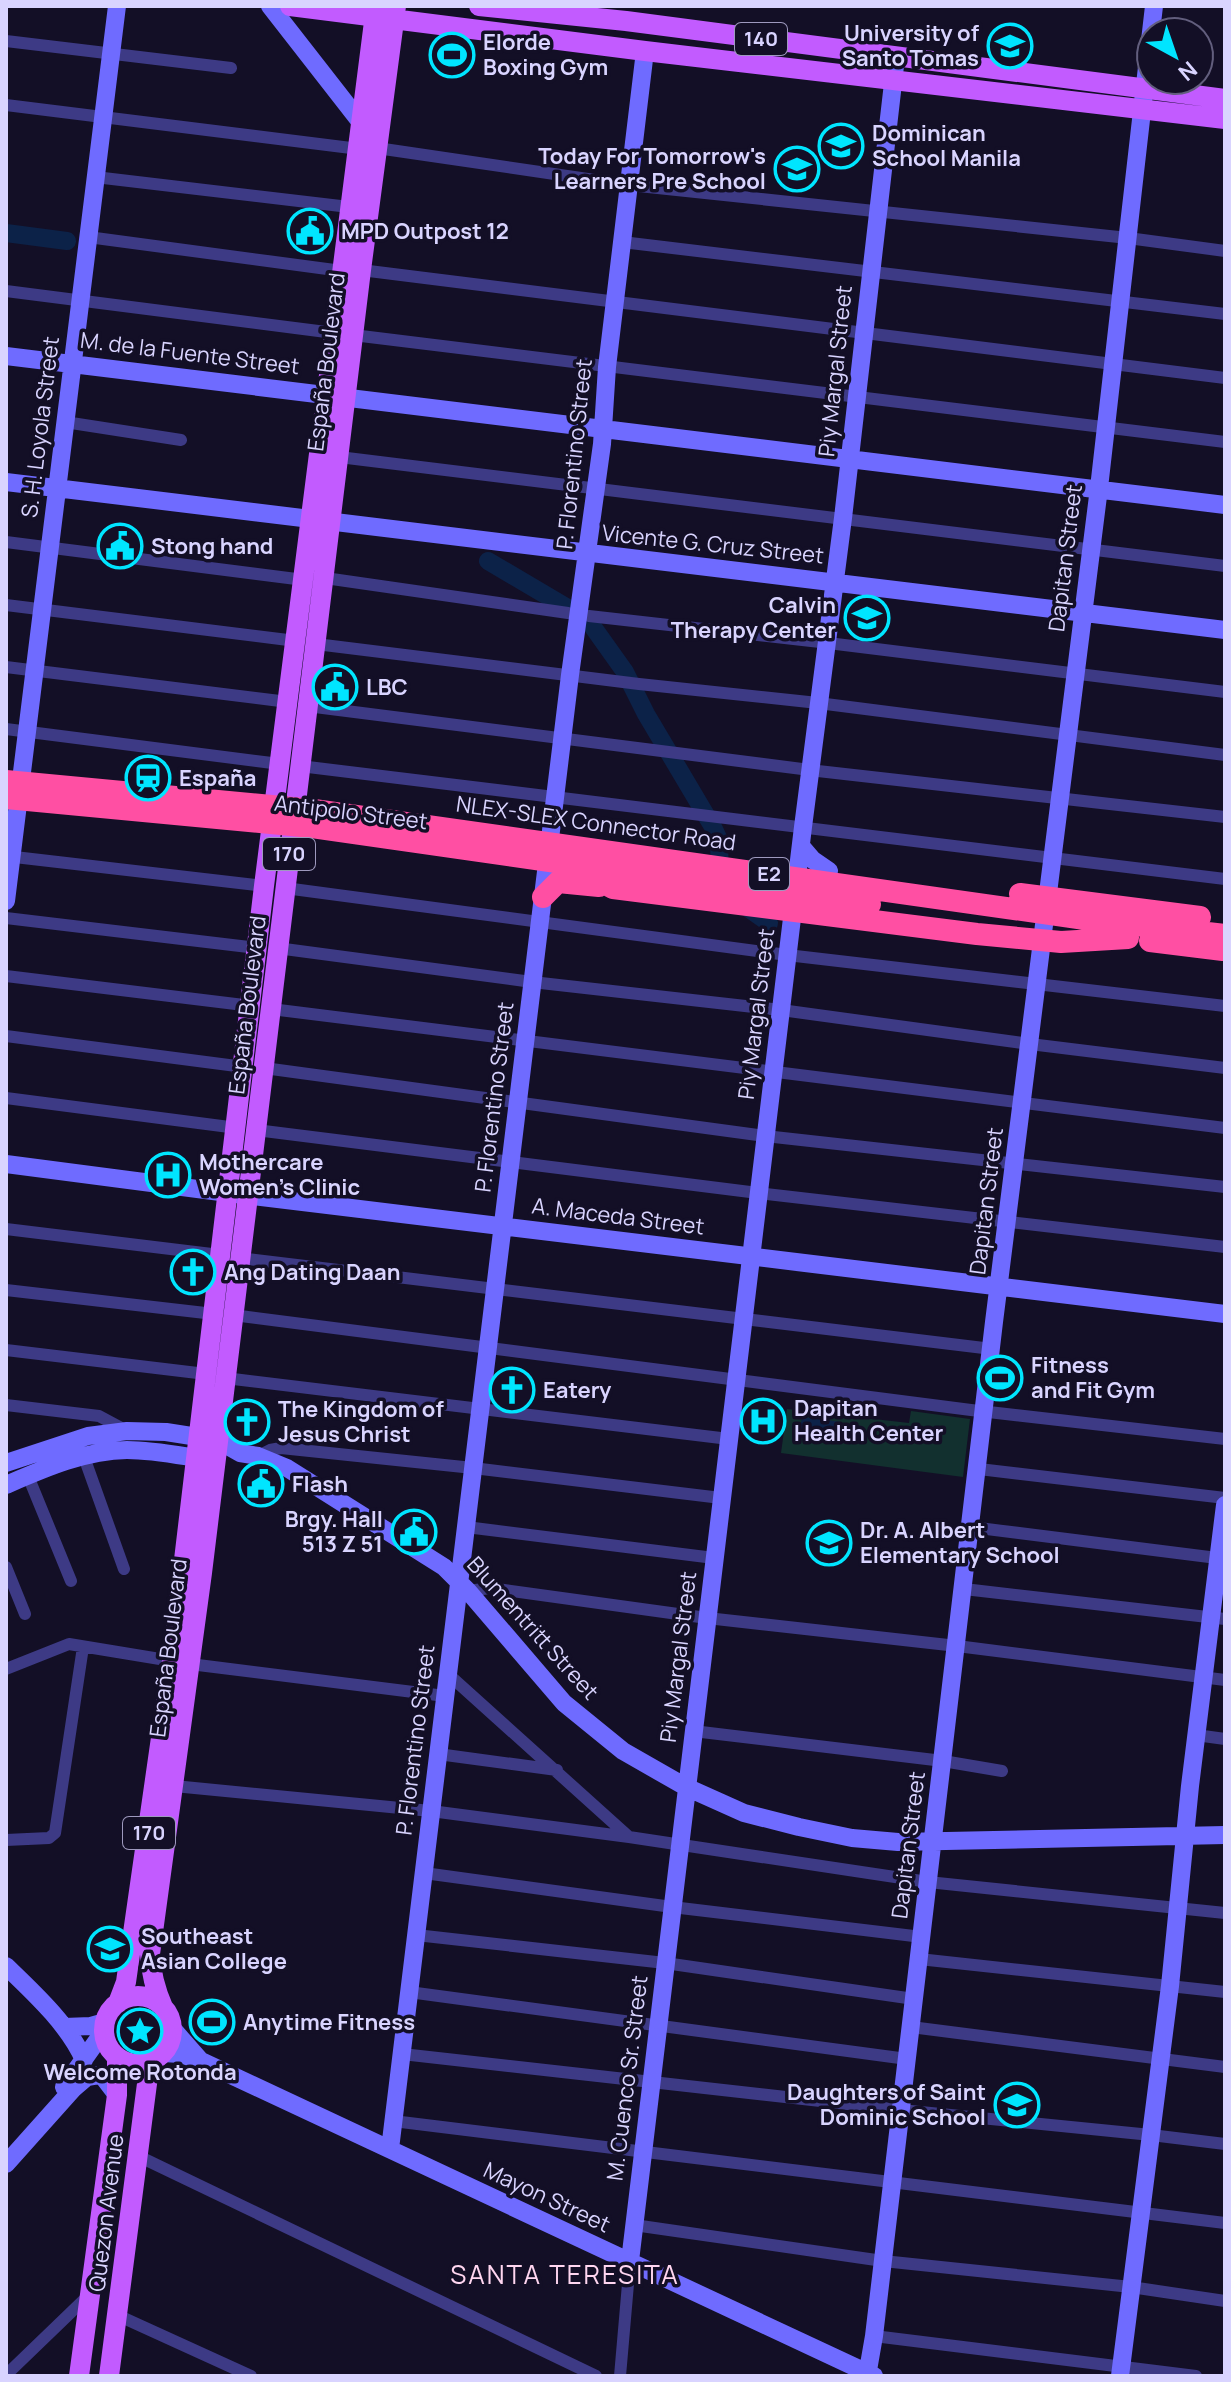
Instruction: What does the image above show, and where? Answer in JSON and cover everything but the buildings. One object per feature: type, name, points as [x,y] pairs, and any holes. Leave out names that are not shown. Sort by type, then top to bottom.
[{"type":"highway","name":"NLEX-SLEX Connector Road","points":[[9,794],[314,810],[1085,919],[1225,935]]},
{"type":"highway","name":"NLEX-SLEX Connector Road","points":[[9,794],[312,827],[646,875],[1225,950]]},
{"type":"highway","points":[[548,851],[613,888]]},
{"type":"highway","points":[[799,856],[829,871],[1225,921]]},
{"type":"highway","points":[[543,897],[558,882],[1061,942],[1128,938]]},
{"type":"main road","name":"140","points":[[290,6],[385,12],[645,51],[1225,119]]},
{"type":"main road","name":"140","points":[[479,6],[626,21],[1135,87]]},
{"type":"main road","name":"España Boulevard","points":[[351,271],[349,207],[368,148],[362,124],[385,12]]},
{"type":"main road","name":"España Boulevard","points":[[321,521],[339,457],[346,397],[344,334],[385,12]]},
{"type":"main road","name":"140","points":[[1203,96],[1225,99]]},
{"type":"main road","name":"España Boulevard","points":[[118,2003],[126,1982],[181,1663],[321,521],[325,394],[344,334]]},
{"type":"main road","name":"España Boulevard","points":[[163,2007],[154,1988],[150,1954],[174,1786],[181,1663]]},
{"type":"main road","points":[[118,2003],[141,1997],[163,2007]]},
{"type":"main road","name":"170","points":[[105,2026],[108,2015],[118,2003]]},
{"type":"main road","name":"170","points":[[163,2007],[171,2027]]},
{"type":"main road","points":[[105,2026],[107,2044],[117,2057],[133,2064],[141,2064],[160,2055],[170,2042],[171,2027]]},
{"type":"main road","name":"Quezon Avenue","points":[[109,2376],[148,2076],[160,2055]]},
{"type":"main road","name":"Quezon Avenue","points":[[79,2376],[117,2095],[117,2057]]},
{"type":"main road","points":[[86,2329],[89,2343],[99,2350],[109,2345],[116,2323]]},
{"type":"street","name":"S. H. Loyola Street","points":[[6,901],[9,794],[28,732],[117,6]]},
{"type":"street","points":[[270,6],[362,124]]},
{"type":"street","points":[[6,41],[231,68]]},
{"type":"street","name":"P. Florentino Street","points":[[390,2149],[445,1696],[464,1587],[466,1527],[480,1408],[603,430],[607,367],[645,51]]},
{"type":"street","name":"Piy Margal Street","points":[[686,1787],[825,642],[843,518],[896,57]]},
{"type":"street","name":"Dapitan Street","points":[[870,2375],[994,1322],[1099,488],[1144,96]]},
{"type":"street","points":[[6,105],[368,148],[629,185],[1225,251]]},
{"type":"street","points":[[95,177],[349,207]]},
{"type":"street","points":[[88,237],[1225,378]]},
{"type":"street","points":[[622,242],[1225,314]]},
{"type":"street","points":[[6,291],[1225,442]]},
{"type":"street","name":"M. de la Fuente Street","points":[[6,356],[1225,505]]},
{"type":"street","points":[[65,422],[181,440]]},
{"type":"street","points":[[339,457],[1225,566]]},
{"type":"street","name":"Vicente G. Cruz Street","points":[[6,482],[1225,630]]},
{"type":"street","points":[[6,542],[579,615],[1225,692]]},
{"type":"street","points":[[6,605],[1225,755]]},
{"type":"street","points":[[6,667],[660,751],[1225,817]]},
{"type":"street","points":[[6,729],[292,771],[555,797],[1225,879]]},
{"type":"street","name":"Antipolo Street","points":[[292,771],[315,801],[339,816],[548,851]]},
{"type":"street","name":"Antipolo Street","points":[[9,794],[282,828],[548,851],[580,845],[706,861],[799,856]]},
{"type":"street","points":[[553,818],[564,834],[580,845]]},
{"type":"street","points":[[8,857],[274,887],[787,955],[1225,1006]]},
{"type":"street","points":[[6,918],[781,1010],[1225,1068]]},
{"type":"street","points":[[6,976],[1225,1128]]},
{"type":"street","points":[[6,1036],[765,1136],[1225,1187]]},
{"type":"street","points":[[6,1098],[758,1193],[1225,1247]]},
{"type":"street","name":"A. Maceda Street","points":[[6,1164],[1225,1314]]},
{"type":"street","points":[[6,1229],[992,1349]]},
{"type":"street","points":[[6,1290],[223,1314],[985,1412],[1225,1439]]},
{"type":"street","points":[[6,1350],[729,1439]]},
{"type":"street","points":[[6,1405],[99,1416],[127,1431]]},
{"type":"street","name":"Blumentritt Street","points":[[6,1463],[88,1436],[127,1431],[166,1432],[207,1449]]},
{"type":"street","points":[[249,1454],[281,1448],[721,1498]]},
{"type":"street","name":"Blumentritt Street","points":[[6,1485],[84,1457],[126,1450],[161,1452],[207,1449],[249,1454],[287,1468],[444,1567],[564,1703],[623,1751],[686,1787],[744,1813],[852,1838],[898,1842],[1225,1835]]},
{"type":"street","points":[[84,1457],[124,1569]]},
{"type":"street","points":[[979,1469],[1225,1498]]},
{"type":"street","points":[[28,1476],[71,1581]]},
{"type":"street","points":[[1121,2371],[1170,1986],[1196,1735],[1204,1677],[1218,1618],[1225,1505]]},
{"type":"street","points":[[466,1527],[714,1558]]},
{"type":"street","points":[[971,1527],[1222,1559]]},
{"type":"street","points":[[6,1567],[25,1614]]},
{"type":"street","points":[[464,1587],[1225,1680]]},
{"type":"street","points":[[964,1589],[1218,1618]]},
{"type":"street","points":[[6,1669],[66,1644],[181,1663],[445,1696]]},
{"type":"street","points":[[6,1840],[49,1838],[55,1833],[83,1647]]},
{"type":"street","points":[[448,1674],[629,1837]]},
{"type":"street","points":[[693,1731],[1002,1771]]},
{"type":"street","points":[[1196,1735],[1225,1739]]},
{"type":"street","points":[[438,1754],[557,1770]]},
{"type":"street","points":[[174,1786],[431,1811],[928,1882],[1225,1913]]},
{"type":"street","name":"M. Cuenco Sr. Street","points":[[620,2376],[634,2225],[686,1787]]},
{"type":"street","points":[[424,1873],[922,1937]]},
{"type":"street","points":[[416,1935],[665,1963],[914,1999]]},
{"type":"street","points":[[919,1959],[1225,1992]]},
{"type":"street","points":[[6,1966],[64,2027],[84,2060]]},
{"type":"street","points":[[409,1992],[907,2059]]},
{"type":"street","points":[[64,2027],[105,2026]]},
{"type":"street","points":[[28,2142],[105,2026]]},
{"type":"street","name":"Mayon Street","points":[[171,2027],[201,2061]]},
{"type":"street","points":[[911,2027],[1225,2067]]},
{"type":"street","name":"Mayon Street","points":[[160,2055],[180,2054],[201,2061],[870,2375]]},
{"type":"street","points":[[402,2054],[1225,2144]]},
{"type":"street","points":[[6,2164],[87,2077],[99,2075],[104,2078],[117,2095]]},
{"type":"street","points":[[393,2121],[1225,2223]]},
{"type":"street","points":[[138,2156],[596,2376]]},
{"type":"street","points":[[634,2225],[883,2261],[1131,2287],[1225,2301]]},
{"type":"street","points":[[6,2375],[90,2293]]},
{"type":"street","points":[[116,2323],[251,2376]]},
{"type":"street","points":[[874,2336],[1121,2371],[1196,2376]]},
{"type":"green space","points":[[787,1409],[909,1423],[911,1411],[970,1419],[963,1477],[781,1453]]},
{"type":"water","points":[[802,1417],[841,1422],[838,1442],[799,1436]]},
{"type":"waterway","points":[[6,233],[67,241]]},
{"type":"waterway","points":[[488,561],[588,620],[625,672],[646,714],[713,827],[719,840],[720,880]]},
{"type":"waterway","points":[[742,904],[769,923]]},
{"type":"place","name":"University of Santo Tomas","points":[[1010,46]]},
{"type":"place","name":"Elorde Boxing Gym","points":[[452,55]]},
{"type":"place","name":"Dominican School Manila","points":[[841,146]]},
{"type":"place","name":"Today For Tomorrow's Learners Pre School","points":[[797,169]]},
{"type":"place","name":"MPD Outpost 12","points":[[310,231]]},
{"type":"place","name":"Stong hand","points":[[120,546]]},
{"type":"place","name":"Calvin Therapy Center","points":[[867,618]]},
{"type":"place","name":"LBC","points":[[335,687]]},
{"type":"place","name":"España","points":[[148,778]]},
{"type":"place","name":"Mothercare Women’s Clinic","points":[[168,1175]]},
{"type":"place","name":"Ang Dating Daan","points":[[193,1272]]},
{"type":"place","name":"Fitness and Fit Gym","points":[[1000,1378]]},
{"type":"place","name":"Eatery","points":[[512,1390]]},
{"type":"place","name":"Dapitan Health Center","points":[[763,1421]]},
{"type":"place","name":"The Kingdom of Jesus Christ","points":[[247,1422]]},
{"type":"place","name":"Flash","points":[[261,1484]]},
{"type":"place","name":"Brgy. Hall 513 Z 51","points":[[414,1532]]},
{"type":"place","name":"Dr. A. Albert Elementary School","points":[[829,1543]]},
{"type":"place","name":"Southeast Asian College","points":[[110,1949]]},
{"type":"place","name":"Anytime Fitness","points":[[212,2022]]},
{"type":"place","name":"Welcome Rotonda","points":[[140,2031]]},
{"type":"place","name":"Daughters of Saint Dominic School","points":[[1017,2105]]},
{"type":"district","name":"SANTA TERESITA","points":[[565,2275]]}]
